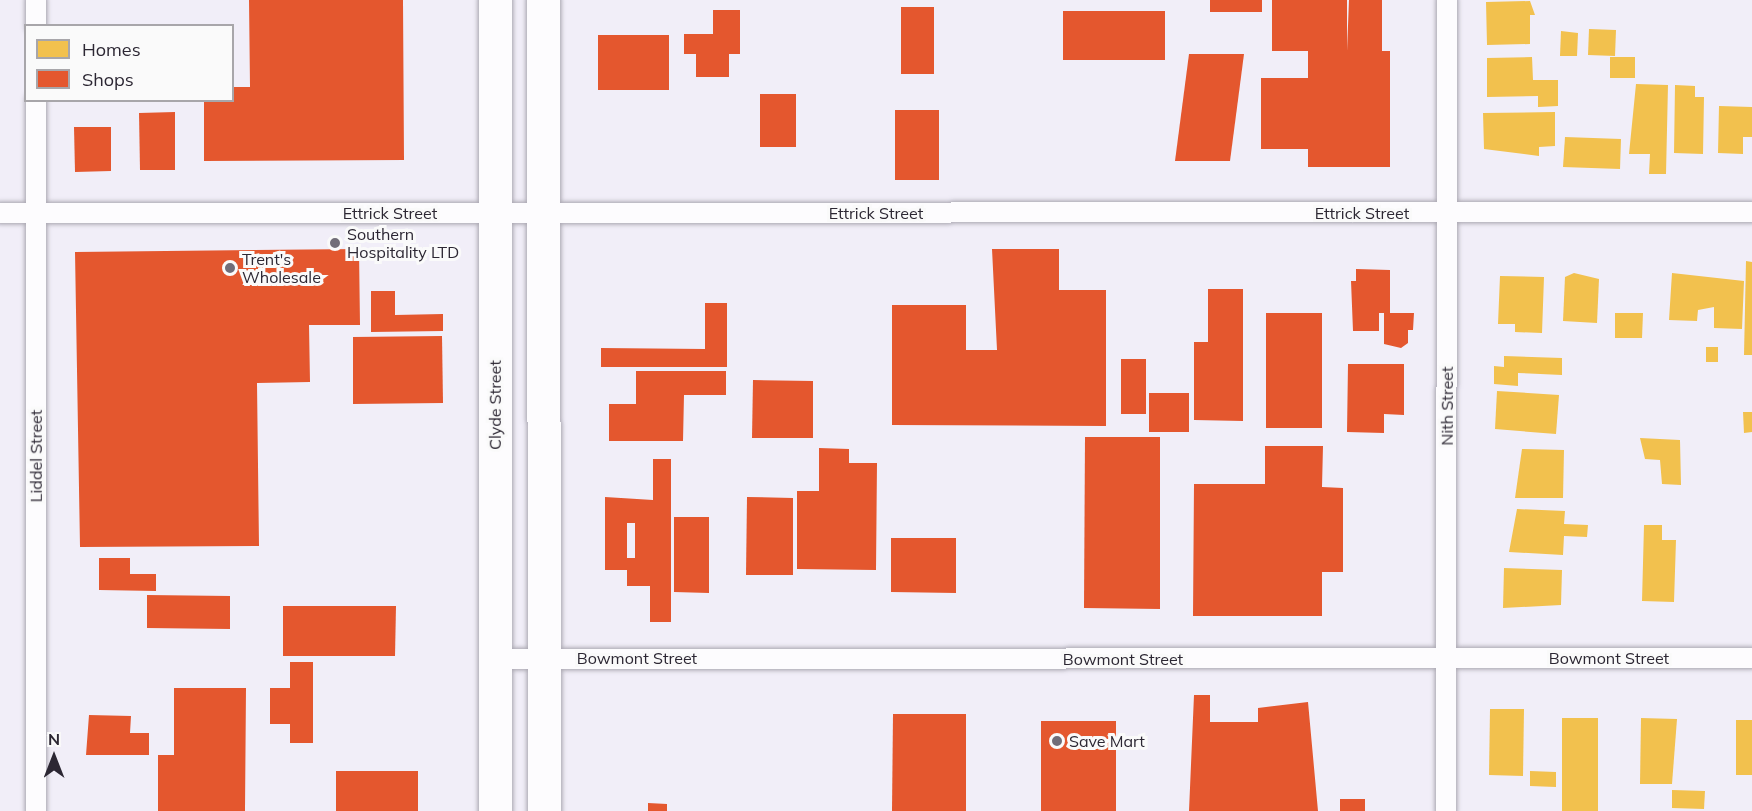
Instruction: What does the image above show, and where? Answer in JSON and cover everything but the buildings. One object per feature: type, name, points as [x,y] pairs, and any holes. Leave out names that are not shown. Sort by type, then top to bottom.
[{"type":"highway","name":"Clyde Street","points":[[495,0],[495,811]]},
{"type":"highway","points":[[543,0],[544,811]]},
{"type":"street","points":[[36,0],[36,24]]},
{"type":"street","name":"Nith Street","points":[[1446,811],[1447,0]]},
{"type":"street","name":"Liddel Street","points":[[36,102],[36,811]]},
{"type":"street","name":"Ettrick Street","points":[[0,213],[1752,212]]},
{"type":"street","name":"Bowmont Street","points":[[495,659],[1752,658]]},
{"type":"place","name":"Southern Hospitality LTD","points":[[335,243]]},
{"type":"place","name":"Trent's Wholesale","points":[[230,268]]},
{"type":"place","name":"Save Mart","points":[[1057,741]]}]
